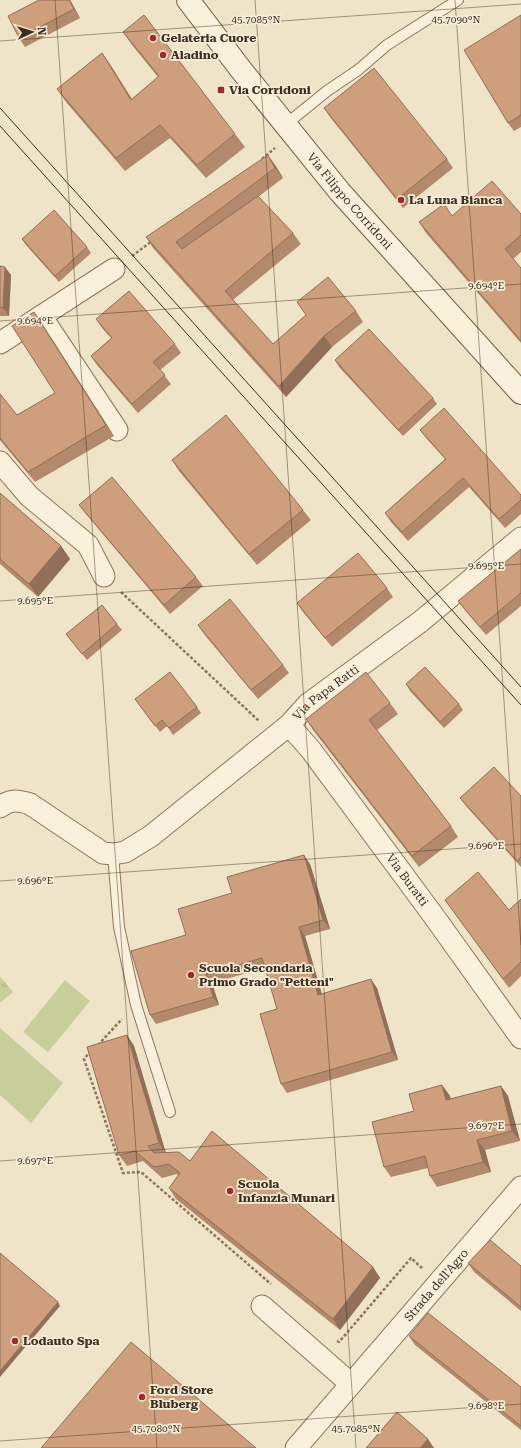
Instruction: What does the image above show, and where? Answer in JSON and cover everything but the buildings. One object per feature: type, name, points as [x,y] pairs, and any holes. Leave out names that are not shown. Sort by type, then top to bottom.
[{"type":"street","name":"Via Filippo Corridoni","points":[[188,0],[289,130],[340,192],[521,393]]},
{"type":"street","points":[[0,343],[114,269]]},
{"type":"street","points":[[41,316],[116,430]]},
{"type":"street","points":[[0,462],[29,496],[88,545],[104,576]]},
{"type":"street","name":"Via Papa Ratti","points":[[113,854],[125,852],[151,836],[283,730],[308,704],[420,622],[521,538]]},
{"type":"street","name":"Via Buratti","points":[[283,730],[311,750],[424,902],[521,1038]]},
{"type":"street","points":[[0,807],[7,802],[19,800],[30,804],[103,853],[113,854]]},
{"type":"street","name":"Strada dell'Agro","points":[[296,1448],[521,1187]]},
{"type":"street","points":[[262,1306],[351,1384]]},
{"type":"lane","points":[[289,130],[327,91],[358,70],[387,45],[458,0]]},
{"type":"lane","points":[[113,854],[119,927],[136,1005],[170,1112]]},
{"type":"path","points":[[256,163],[289,130]]},
{"type":"path","points":[[114,269],[157,238]]},
{"type":"path","points":[[104,576],[283,730]]},
{"type":"path","points":[[136,1005],[84,1059],[123,1174],[141,1172],[273,1286]]},
{"type":"path","points":[[333,1337],[338,1342],[411,1258],[439,1283]]},
{"type":"green space","points":[[0,976],[13,992],[0,1003]]},
{"type":"green space","points":[[65,980],[90,1001],[48,1052],[23,1032]]},
{"type":"green space","points":[[0,1028],[63,1083],[31,1123],[0,1095]]},
{"type":"tram line","points":[[0,108],[521,687]]},
{"type":"tram line","points":[[0,126],[521,705]]},
{"type":"place","name":"Gelateria Cuore","points":[[153,38]]},
{"type":"place","name":"Aladino","points":[[163,55]]},
{"type":"place","name":"Via Corridoni","points":[[221,90]]},
{"type":"place","name":"La Luna Bianca","points":[[401,200]]},
{"type":"place","name":"Scuola Secondaria Primo Grado \"Petteni\"","points":[[191,975]]},
{"type":"place","name":"Scuola Infanzia Munari","points":[[230,1191]]},
{"type":"place","name":"Lodauto Spa","points":[[15,1341]]},
{"type":"place","name":"Ford Store Bluberg","points":[[142,1397]]}]
